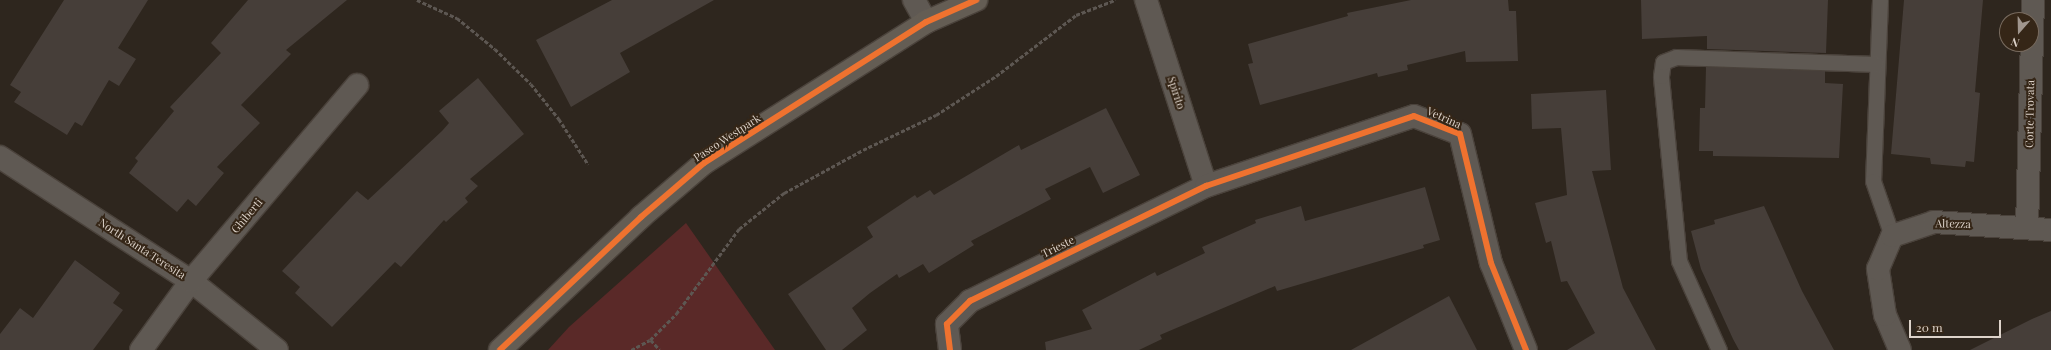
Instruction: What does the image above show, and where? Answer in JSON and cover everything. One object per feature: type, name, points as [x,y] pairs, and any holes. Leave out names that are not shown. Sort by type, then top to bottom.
[{"type":"street","points":[[914,0],[926,22]]},
{"type":"street","name":"Paseo Westpark","points":[[500,350],[641,217],[704,163],[926,22],[976,0]]},
{"type":"street","name":"Spirito","points":[[1146,0],[1206,186]]},
{"type":"street","name":"Corte Trovata","points":[[2027,228],[2033,0]]},
{"type":"street","name":"Ghiberti","points":[[142,350],[191,281],[357,85]]},
{"type":"street","name":"Vetrina","points":[[1206,186],[1414,116],[1460,134],[1491,263],[1526,350]]},
{"type":"street","name":"North Santa Teresita","points":[[0,157],[191,281],[277,350]]},
{"type":"street","name":"Trieste","points":[[950,350],[947,324],[970,301],[1206,186]]},
{"type":"street","name":"Altezza","points":[[1892,236],[1934,222],[2051,230]]},
{"type":"street","points":[[1892,236],[1878,269],[1884,315],[1900,350]]},
{"type":"lane","points":[[1880,0],[1876,64],[1873,181],[1892,236]]},
{"type":"lane","points":[[1719,350],[1679,261],[1661,76],[1663,62],[1676,57],[1876,64]]},
{"type":"path","points":[[417,0],[457,18],[500,54],[531,84],[559,119],[588,164]]},
{"type":"path","points":[[631,350],[650,340],[701,283],[739,229],[784,193],[863,150],[936,115],[996,76],[1076,15],[1115,0]]},
{"type":"path","points":[[650,340],[660,350]]},
{"type":"shaded area","points":[[686,223],[775,350],[548,350],[569,327]]},
{"type":"building","points":[[64,0],[148,0],[118,48],[136,59],[119,86],[109,80],[82,126],[75,122],[67,135],[14,102],[21,92],[10,85]]},
{"type":"building","points":[[248,0],[347,0],[286,50],[291,54],[241,105],[260,123],[217,167],[224,173],[196,206],[188,199],[177,212],[129,173],[138,161],[135,158],[174,111],[170,107],[221,53],[211,43]]},
{"type":"building","points":[[612,0],[714,0],[620,53],[630,72],[571,107],[536,40]]},
{"type":"building","points":[[1411,0],[1508,0],[1509,11],[1516,11],[1518,61],[1466,62],[1465,51],[1407,65],[1408,70],[1378,77],[1377,73],[1260,105],[1248,64],[1253,63],[1248,44],[1348,16],[1347,13]]},
{"type":"building","points":[[1641,0],[1828,0],[1826,53],[1707,49],[1707,36],[1642,39]]},
{"type":"building","points":[[1904,0],[1983,0],[1975,92],[1980,93],[1974,162],[1966,161],[1965,167],[1931,164],[1930,158],[1891,154]]},
{"type":"building","points":[[1706,67],[1825,71],[1825,83],[1843,84],[1839,158],[1713,156],[1713,151],[1699,151],[1700,108],[1705,108]]},
{"type":"building","points":[[478,78],[524,134],[470,179],[478,186],[465,198],[468,202],[446,222],[444,220],[401,267],[395,262],[332,327],[295,293],[300,287],[282,271],[357,191],[368,200],[442,131],[449,123],[439,111]]},
{"type":"building","points":[[1606,90],[1611,170],[1592,171],[1623,288],[1656,350],[1567,350],[1595,333],[1567,281],[1561,282],[1551,241],[1546,243],[1535,203],[1567,195],[1561,128],[1532,129],[1531,94]]},
{"type":"building","points":[[1106,108],[1140,175],[1103,193],[1090,167],[1045,189],[1051,199],[971,241],[974,245],[929,273],[923,264],[899,278],[897,274],[870,293],[852,308],[867,330],[842,350],[826,350],[788,294],[873,237],[867,227],[915,195],[917,198],[930,190],[934,195],[1019,145],[1021,150]]},
{"type":"building","points":[[1425,187],[1440,240],[1423,245],[1424,248],[1277,291],[1275,286],[1160,335],[1162,339],[1139,350],[1046,350],[1045,342],[1092,329],[1082,310],[1155,272],[1157,276],[1205,253],[1202,247],[1256,223],[1255,220],[1301,206],[1305,221]]},
{"type":"building","points":[[1764,206],[1802,291],[1834,350],[1739,350],[1733,339],[1701,269],[1691,231],[1715,224],[1714,220]]},
{"type":"building","points":[[75,260],[120,293],[113,303],[123,310],[93,350],[0,350],[0,334],[20,308],[33,318]]},
{"type":"building","points":[[1449,296],[1477,350],[1351,350]]},
{"type":"building","points":[[2051,311],[2051,350],[1970,350],[2032,319]]},
{"type":"cycle path","points":[[500,350],[641,217],[704,163],[926,22],[976,0]]},
{"type":"cycle path","points":[[950,350],[947,324],[970,301],[1206,186],[1414,116],[1460,134],[1491,263],[1526,350]]}]
